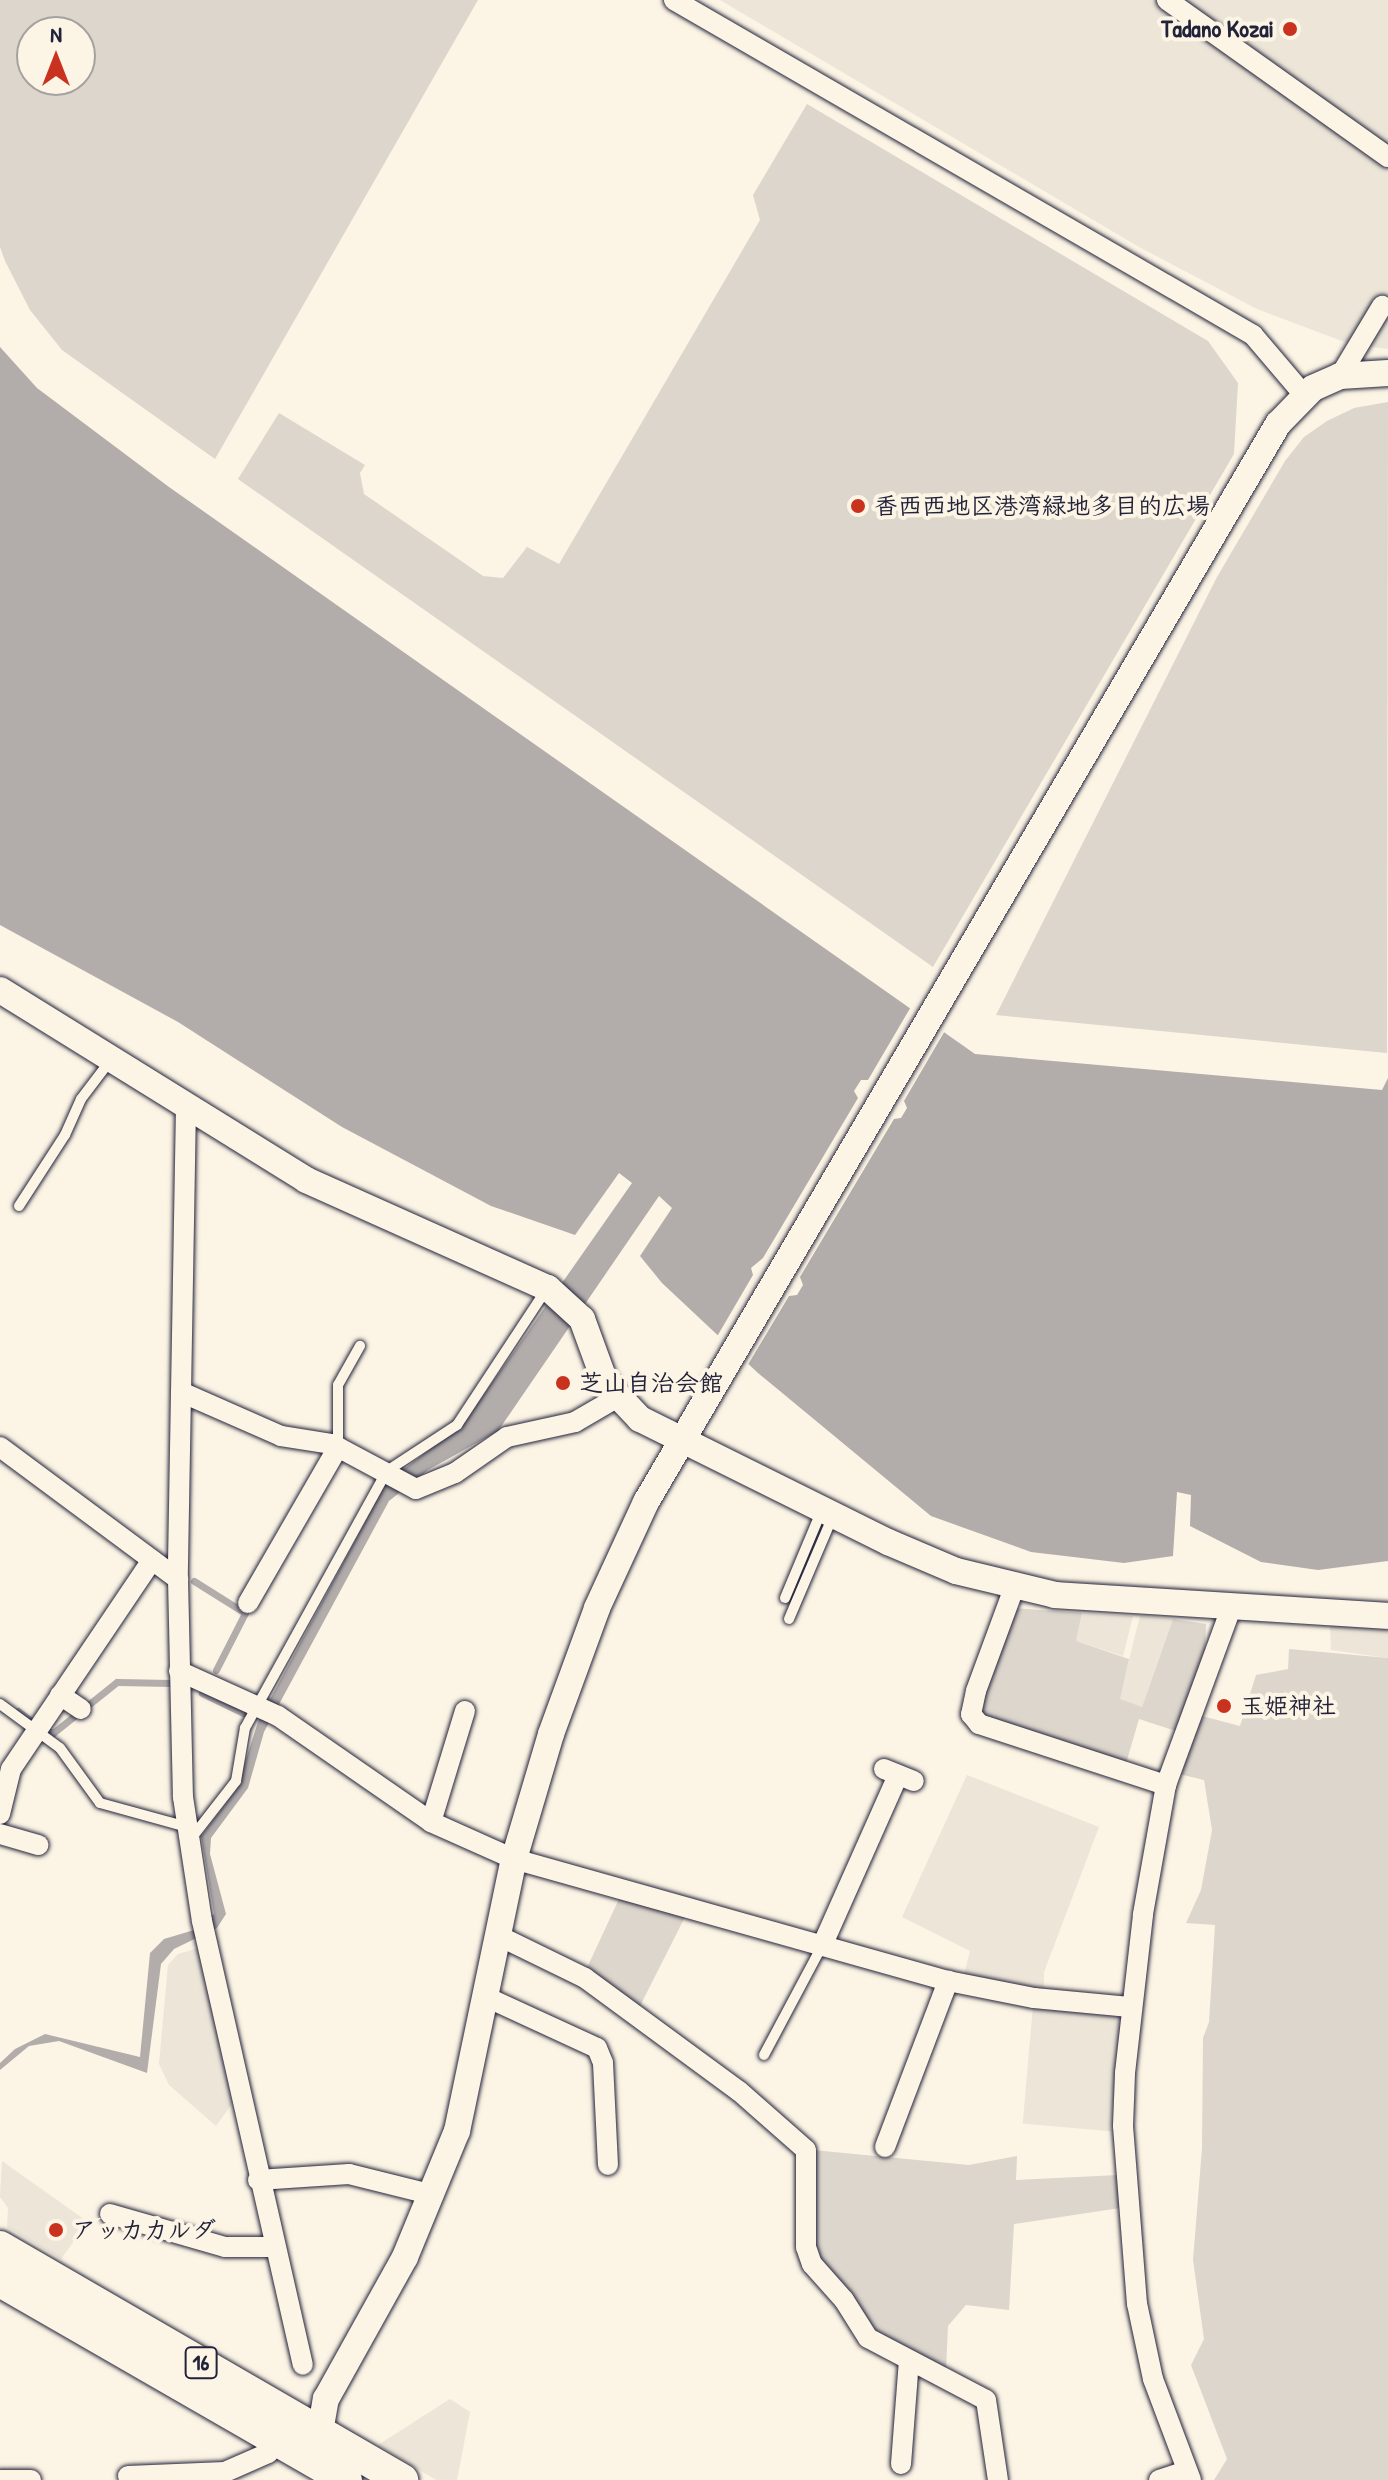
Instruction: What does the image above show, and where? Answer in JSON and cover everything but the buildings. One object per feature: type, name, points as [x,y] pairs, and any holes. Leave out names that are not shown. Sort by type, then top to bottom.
[{"type":"main road","name":"16","points":[[0,2247],[59,2298],[298,2430],[402,2480]]},
{"type":"main road","name":"16","points":[[3,2290],[59,2298]]},
{"type":"main road","name":"16","points":[[298,2430],[334,2475]]},
{"type":"street","points":[[1167,0],[1388,157]]},
{"type":"street","points":[[677,1],[1253,335],[1304,395]]},
{"type":"street","points":[[1340,376],[1382,306]]},
{"type":"street","points":[[128,2476],[225,2472],[255,2461],[298,2430],[326,2399],[379,2307],[433,2195],[457,2131],[514,1859],[551,1734],[597,1608],[681,1441],[1278,424],[1304,395],[1340,376],[1388,373]]},
{"type":"street","points":[[0,990],[306,1180],[548,1288],[582,1319],[616,1398],[681,1441],[956,1571],[1014,1588],[1388,1616]]},
{"type":"street","points":[[186,1106],[178,1579],[179,1671],[188,1834],[204,1930],[258,2180],[303,2365]]},
{"type":"street","points":[[181,1392],[281,1436],[338,1447],[416,1489],[455,1473],[507,1437],[575,1422],[616,1398]]},
{"type":"street","points":[[0,1447],[178,1579]]},
{"type":"street","points":[[248,1603],[338,1447]]},
{"type":"street","points":[[0,1814],[6,1766],[60,1695],[152,1560]]},
{"type":"street","points":[[1014,1588],[976,1691],[971,1714],[979,1724],[1166,1785]]},
{"type":"street","points":[[1159,2480],[1189,2475],[1153,2379],[1137,2304],[1123,2126],[1130,2007],[1166,1785],[1232,1606]]},
{"type":"street","points":[[179,1671],[278,1716],[431,1822],[514,1859],[948,1981],[1034,1998],[1130,2007]]},
{"type":"street","points":[[60,1695],[81,1709]]},
{"type":"street","points":[[431,1822],[465,1711]]},
{"type":"street","points":[[822,1946],[899,1775]]},
{"type":"street","points":[[0,1834],[38,1845]]},
{"type":"street","points":[[497,1935],[585,1978],[739,2091],[806,2150],[806,2247],[812,2264],[844,2300],[860,2330],[909,2360],[986,2400],[998,2480]]},
{"type":"street","points":[[885,2147],[948,1981]]},
{"type":"street","points":[[484,1996],[597,2048],[603,2063],[608,2165]]},
{"type":"street","points":[[258,2180],[349,2174],[433,2195]]},
{"type":"street","points":[[110,2214],[225,2247],[273,2247]]},
{"type":"street","points":[[901,2464],[909,2360]]},
{"type":"street","points":[[0,2480],[31,2480]]},
{"type":"lane","points":[[19,1206],[65,1135],[81,1099],[110,1061]]},
{"type":"lane","points":[[0,1704],[60,1748],[100,1803],[188,1834],[236,1781],[245,1728],[256,1705],[387,1471],[457,1425],[548,1288]]},
{"type":"lane","points":[[338,1447],[338,1385],[360,1346]]},
{"type":"lane","points":[[785,1598],[828,1513]]},
{"type":"lane","points":[[789,1619],[828,1513]]},
{"type":"lane","points":[[764,2055],[822,1946]]},
{"type":"shaded area","points":[[0,0],[478,0],[215,459],[62,350],[30,310],[0,247]]},
{"type":"shaded area","points":[[720,0],[1388,0],[1388,349],[1350,344],[1257,309],[1139,247]]},
{"type":"shaded area","points":[[807,104],[1208,341],[1238,383],[1234,454],[933,967],[238,479],[279,413],[365,465],[360,473],[364,494],[483,576],[503,578],[527,547],[559,564],[760,220],[753,195]]},
{"type":"shaded area","points":[[0,347],[37,388],[169,487],[975,1054],[1382,1090],[1388,1078],[1388,1561],[1318,1570],[1261,1562],[1190,1526],[1191,1495],[1177,1492],[1173,1556],[1124,1563],[1031,1552],[931,1516],[758,1373],[662,1283],[640,1256],[672,1208],[659,1196],[498,1431],[428,1470],[389,1501],[264,1732],[248,1788],[211,1838],[210,1854],[226,1914],[217,1928],[174,1949],[161,1964],[147,2073],[59,2041],[29,2046],[0,2070],[0,2063],[15,2049],[45,2034],[140,2057],[150,1953],[164,1939],[194,1930],[214,1914],[201,1836],[236,1790],[258,1722],[386,1483],[464,1423],[632,1183],[619,1173],[575,1235],[491,1206],[342,1127],[178,1022],[0,925]]},
{"type":"shaded area","points":[[1388,402],[1387,1053],[996,1015],[1217,577],[1285,461],[1304,437],[1327,421],[1354,408]]},
{"type":"shaded area","points":[[1014,1608],[1082,1613],[1076,1641],[1129,1659],[1120,1699],[1142,1707],[1173,1619],[1206,1624],[1205,1650],[1176,1731],[1139,1719],[1125,1767],[977,1714]]},
{"type":"shaded area","points":[[1082,1613],[1133,1616],[1123,1656],[1076,1641]]},
{"type":"shaded area","points":[[1140,1616],[1173,1619],[1142,1707],[1119,1700]]},
{"type":"shaded area","points":[[1330,1622],[1388,1630],[1388,1658],[1331,1650]]},
{"type":"shaded area","points":[[1289,1649],[1388,1658],[1388,2480],[1214,2480],[1227,2459],[1191,2365],[1204,2339],[1193,2260],[1202,2148],[1203,2038],[1209,2022],[1215,1925],[1186,1923],[1201,1890],[1212,1830],[1204,1780],[1179,1774],[1198,1715],[1240,1726],[1256,1675],[1288,1669]]},
{"type":"shaded area","points":[[967,1775],[1099,1827],[1044,1972],[1044,1992],[963,1979],[970,1951],[902,1917]]},
{"type":"shaded area","points":[[619,1899],[685,1917],[637,2012],[586,1970]]},
{"type":"shaded area","points":[[202,1947],[236,2098],[216,2126],[169,2085],[159,2064],[168,1965],[178,1954]]},
{"type":"shaded area","points":[[1033,2006],[1121,2014],[1110,2131],[1023,2124]]},
{"type":"shaded area","points":[[813,2150],[969,2165],[1017,2156],[1016,2180],[1118,2175],[1120,2208],[1014,2224],[1009,2310],[966,2305],[948,2326],[946,2370],[873,2333],[819,2262],[813,2246]]},
{"type":"shaded area","points":[[2,2161],[88,2222],[61,2259],[7,2227],[8,2208],[0,2197]]},
{"type":"shaded area","points":[[450,2399],[470,2412],[457,2480],[436,2480],[378,2445]]},
{"type":"pier","points":[[912,1005],[946,1029],[904,1101],[907,1108],[901,1118],[894,1119],[800,1277],[803,1285],[797,1295],[789,1296],[746,1368],[715,1340],[753,1275],[751,1268],[763,1258],[858,1098],[854,1091],[861,1080],[868,1080]]},
{"type":"waterway","points":[[194,1581],[245,1613],[216,1670]]},
{"type":"waterway","points":[[44,1729],[53,1733],[117,1682],[171,1683]]},
{"type":"waterway","points":[[202,1693],[243,1713]]},
{"type":"waterway","points":[[18,1711],[31,1721]]},
{"type":"place","name":"Tadano Kozai","points":[[1290,29]]},
{"type":"place","name":"香西西地区港湾緑地多目的広場","points":[[858,506]]},
{"type":"place","name":"芝山自治会館","points":[[563,1383]]},
{"type":"place","name":"玉姫神社","points":[[1224,1706]]},
{"type":"place","name":"アッカカルダ","points":[[56,2230]]}]
